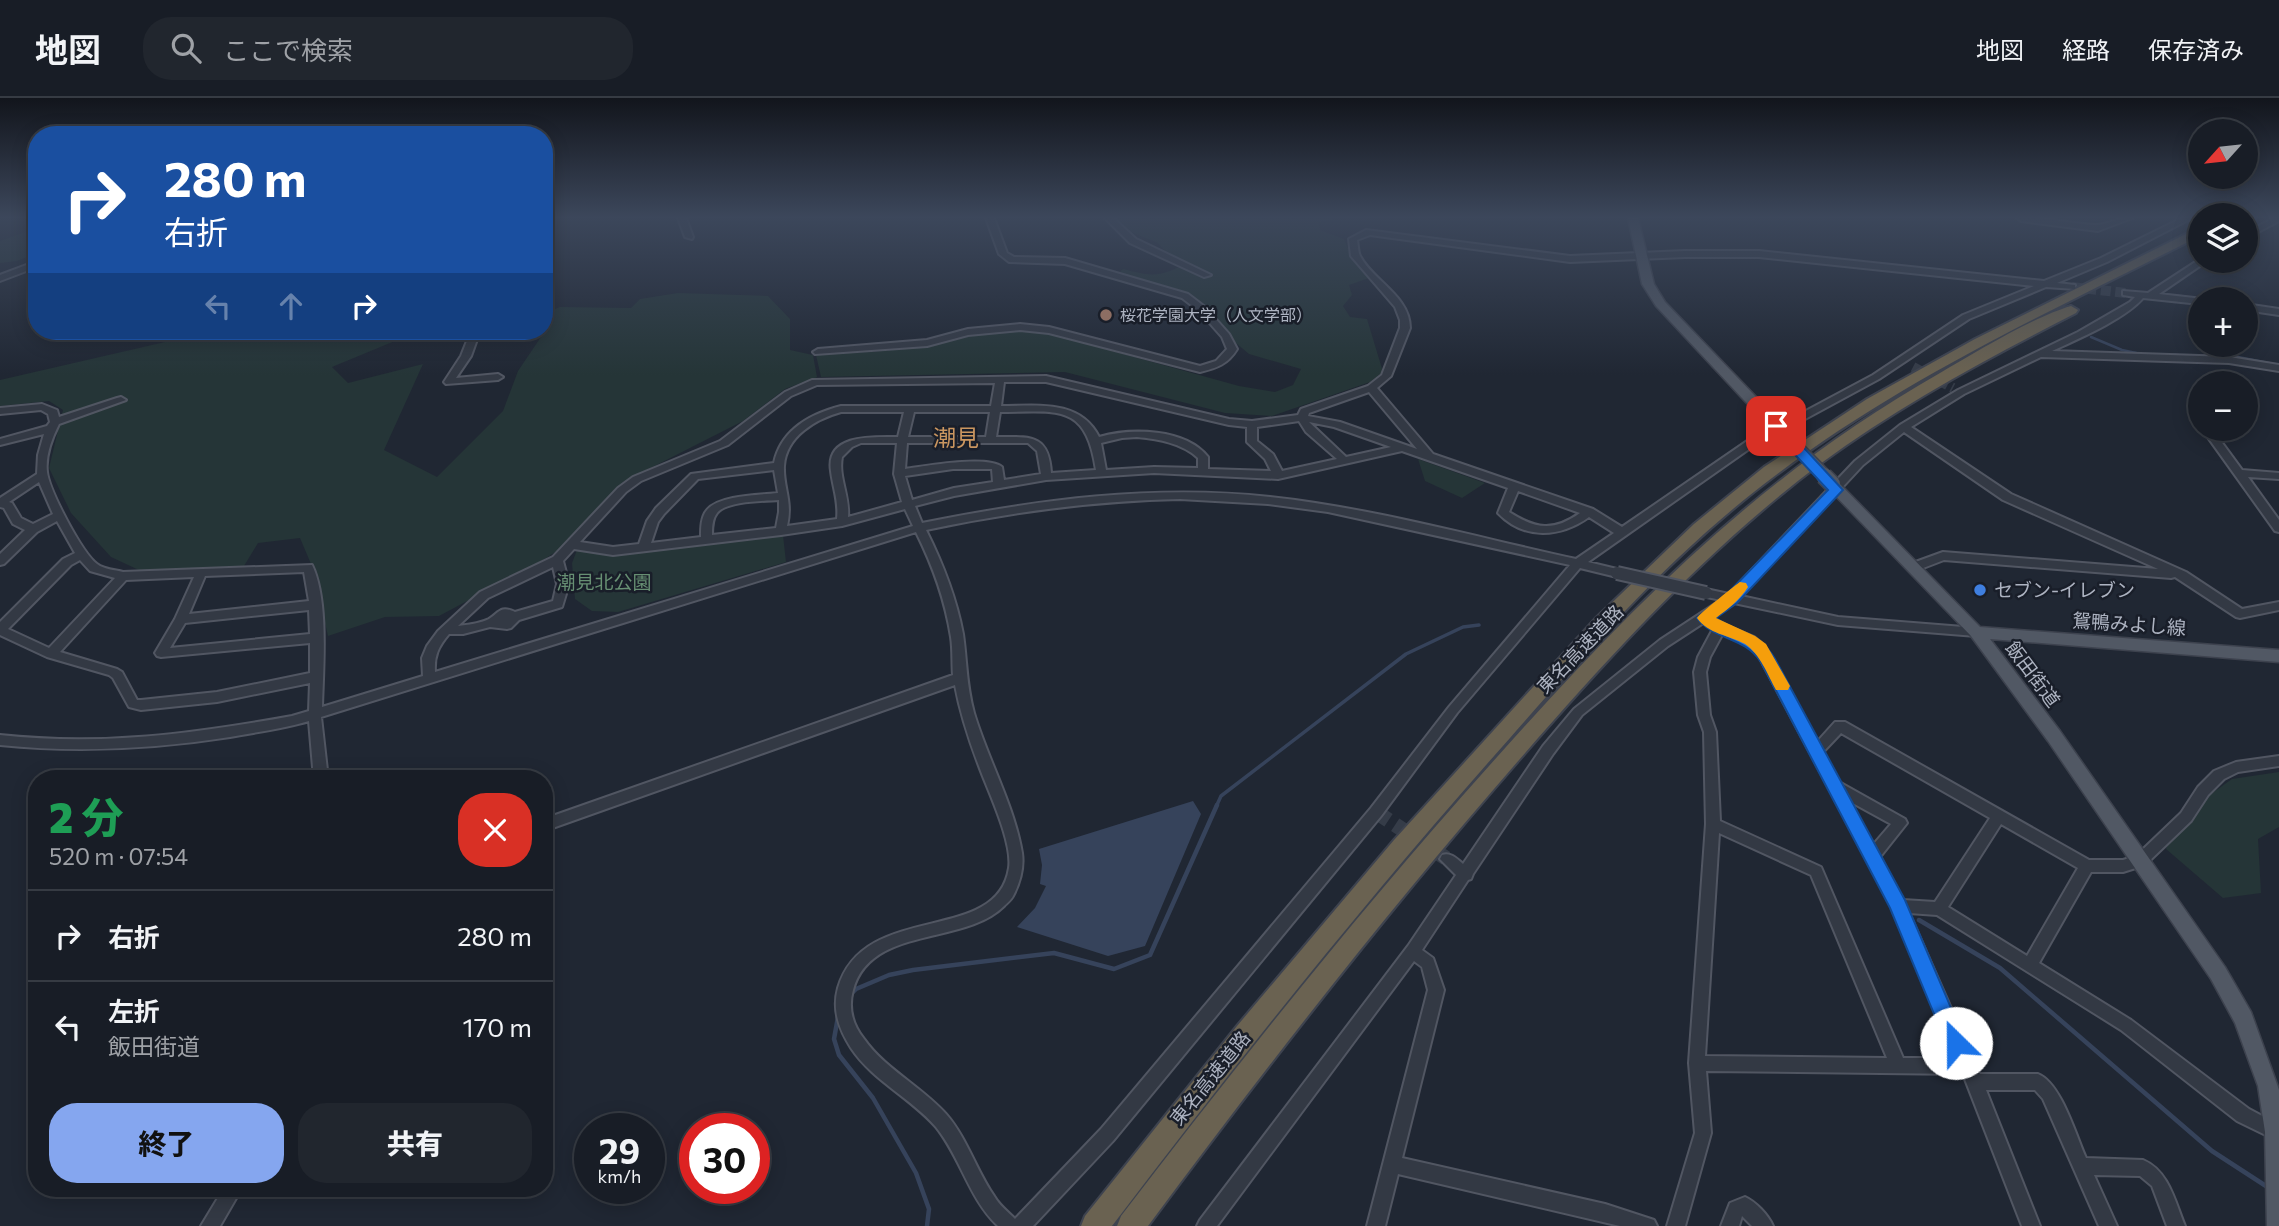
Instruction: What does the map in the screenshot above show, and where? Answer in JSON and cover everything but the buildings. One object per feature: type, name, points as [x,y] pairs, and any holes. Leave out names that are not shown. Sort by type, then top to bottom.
[{"type":"highway","name":"東名高速道路","points":[[1095,1226],[1281,989],[1380,869],[1541,689],[1690,539],[1768,472],[1874,400],[1976,342],[2120,271]]},
{"type":"highway","name":"東名高速道路","points":[[1131,1226],[1295,1012],[1415,865],[1556,704],[1645,609],[1708,548],[1784,484],[1891,409],[1992,350],[2148,271]]},
{"type":"main road","name":"飯田街道","points":[[1645,271],[1648,284],[1660,304],[1976,632],[2054,736],[2218,974],[2244,1019],[2268,1086],[2276,1132],[2278,1226]]},
{"type":"main road","name":"鴛鴨みよし線","points":[[1976,632],[2279,656]]},
{"type":"street","points":[[0,278],[19,271]]},
{"type":"street","points":[[818,352],[927,343],[968,332],[1020,327],[1049,330],[1200,369],[1214,366],[1227,358],[1232,349],[1226,336],[1202,309],[1185,296],[1098,271]]},
{"type":"street","points":[[1198,271],[1207,275]]},
{"type":"street","points":[[1343,460],[1336,448],[1305,425],[1302,418],[1305,411],[1371,388],[1385,376],[1402,338],[1405,320],[1399,306],[1368,271]]},
{"type":"street","points":[[1929,271],[2072,287]]},
{"type":"street","points":[[1021,1226],[1107,1135],[1376,812],[1453,710],[1577,564],[1776,426],[1802,417],[1876,377],[1966,317],[2075,271]]},
{"type":"street","points":[[1206,1226],[1413,951],[1548,750],[1578,712],[1664,643],[1731,599],[1834,487],[1903,427],[1957,390],[2081,334],[2187,271]]},
{"type":"street","points":[[2126,293],[2188,300]]},
{"type":"street","points":[[2258,309],[2279,312]]},
{"type":"street","points":[[472,340],[466,356],[449,382],[498,377]]},
{"type":"street","points":[[2037,353],[2229,360],[2279,368]]},
{"type":"street","points":[[1899,360],[1913,367]]},
{"type":"street","points":[[991,439],[1000,379]]},
{"type":"street","points":[[429,678],[428,658],[432,649],[446,630],[484,595],[557,560],[631,483],[724,443],[799,387],[815,382],[1060,380],[1229,422],[1252,424],[1302,418],[1336,424],[1589,512],[1621,532]]},
{"type":"street","points":[[1371,388],[1428,455]]},
{"type":"street","points":[[0,442],[121,400]]},
{"type":"street","points":[[0,411],[42,407],[53,412],[53,425],[41,468],[59,515],[82,555],[94,568],[123,576],[303,566],[308,568],[312,576],[314,605],[315,715],[320,770]]},
{"type":"street","points":[[781,531],[785,509],[779,466],[782,454],[792,438],[807,423],[822,414],[841,409],[1063,411],[1082,421],[1097,441],[1101,471]]},
{"type":"street","points":[[910,410],[902,440],[900,473],[909,504],[938,566],[952,609],[960,678],[973,729],[1016,856],[1013,882],[1002,899],[982,915],[965,923],[910,933],[877,947],[852,971],[843,999],[843,1012],[855,1041],[866,1054],[921,1100],[944,1125],[990,1206],[1010,1226]]},
{"type":"street","points":[[1252,424],[1252,442],[1263,449],[1276,464],[1278,476]]},
{"type":"street","points":[[1903,427],[2007,497],[2182,575],[2240,614],[2279,606]]},
{"type":"street","points":[[1097,441],[1125,434],[1140,434],[1191,446],[1203,457],[1202,470]]},
{"type":"street","points":[[842,522],[844,503],[835,473],[839,453],[846,446],[860,440],[1015,438],[1037,443],[1045,453],[1046,477]]},
{"type":"street","points":[[2215,441],[2279,527]]},
{"type":"street","points":[[574,545],[613,551],[781,531],[842,522],[999,484],[1101,471],[1202,470],[1278,476],[1403,447]]},
{"type":"street","points":[[644,546],[653,521],[660,511],[695,476],[779,466]]},
{"type":"street","points":[[900,473],[953,466],[994,466],[997,467],[999,484]]},
{"type":"street","points":[[2238,473],[2279,476]]},
{"type":"street","points":[[0,503],[43,475]]},
{"type":"street","points":[[1515,485],[1503,513],[1513,521],[1554,532],[1563,530],[1589,512]]},
{"type":"street","points":[[0,740],[64,746],[124,746],[211,736],[315,715],[921,527],[1020,506],[1081,499],[1157,495],[1270,500],[1371,516],[1838,621],[1976,632]]},
{"type":"street","points":[[706,538],[711,511],[716,507],[782,496]]},
{"type":"street","points":[[0,503],[8,506],[18,521],[33,529]]},
{"type":"street","points":[[0,561],[33,529],[59,515]]},
{"type":"street","points":[[82,555],[67,562],[0,629],[51,654],[113,672],[118,675],[133,704],[251,692],[315,677]]},
{"type":"street","points":[[1914,567],[1943,556],[2182,575]]},
{"type":"street","points":[[446,630],[463,630],[494,622],[496,617],[504,613],[513,617],[558,604],[563,584],[557,560]]},
{"type":"street","points":[[201,573],[181,619],[162,653],[315,638]]},
{"type":"street","points":[[51,654],[123,576]]},
{"type":"street","points":[[181,619],[314,605]]},
{"type":"street","points":[[1704,618],[1720,628],[1750,640],[1760,648],[1786,693],[1899,906],[1975,1082],[2031,1226]]},
{"type":"street","points":[[1676,1226],[1703,1133],[1697,1063],[1713,824],[1710,732],[1704,715],[1700,672],[1704,657],[1720,628]]},
{"type":"street","points":[[553,822],[960,678]]},
{"type":"street","points":[[1815,752],[1840,726],[2087,866],[2123,866],[2140,861],[2186,817],[2203,791],[2219,775],[2235,767],[2279,761]]},
{"type":"street","points":[[1833,785],[1900,823],[1873,855]]},
{"type":"street","points":[[1939,909],[1999,816]]},
{"type":"street","points":[[1713,824],[1816,871],[1898,1064]]},
{"type":"street","points":[[1447,859],[1466,875]]},
{"type":"street","points":[[2030,964],[2087,866]]},
{"type":"street","points":[[1899,906],[1939,909],[2126,1025],[2243,1115],[2276,1132]]},
{"type":"street","points":[[1376,1226],[1436,990],[1428,963],[1413,951]]},
{"type":"street","points":[[1697,1063],[1966,1066]]},
{"type":"street","points":[[1975,1082],[2038,1083],[2049,1094],[2108,1226]]},
{"type":"street","points":[[1392,1164],[1605,1213],[1648,1226]]},
{"type":"street","points":[[2081,1166],[2143,1168],[2158,1180],[2176,1226]]},
{"type":"street","points":[[210,1226],[228,1197]]},
{"type":"street","points":[[1730,1226],[1736,1209],[1745,1206],[1764,1226]]},
{"type":"green space","points":[[1121,271],[1130,271],[1158,274],[1169,271],[1363,271],[1369,278],[1349,285],[1352,295],[1343,306],[1350,317],[1367,319],[1383,372],[1370,382],[1272,416],[1225,413],[1065,372],[821,377],[816,355],[912,348],[984,334],[1028,330],[1044,332],[1239,386],[1275,392],[1293,385],[1301,369],[1249,354],[1230,338],[1205,307],[1186,293],[1117,274]]},
{"type":"green space","points":[[678,293],[768,296],[790,319],[790,350],[813,355],[817,377],[785,389],[743,421],[623,482],[566,545],[537,564],[439,616],[385,617],[328,636],[311,564],[300,538],[258,543],[244,566],[141,571],[111,557],[71,513],[49,468],[63,410],[49,401],[0,406],[0,380],[174,340],[397,340],[332,367],[348,383],[423,364],[384,450],[437,477],[503,411],[518,371],[539,340],[553,340],[553,310],[560,307],[631,308],[640,299]]},
{"type":"green space","points":[[1418,459],[1485,483],[1462,498],[1425,481]]},
{"type":"green space","name":"潮見北公園","points":[[783,535],[786,562],[618,612],[592,611],[575,599],[572,563],[577,550],[610,553]]},
{"type":"green space","points":[[2279,772],[2279,827],[2258,839],[2261,893],[2223,898],[2166,849],[2173,821],[2232,779]]},
{"type":"water","points":[[1193,801],[1201,814],[1145,946],[1108,956],[1017,927],[1035,908],[1046,886],[1040,884],[1042,865],[1039,849]]},
{"type":"waterway","points":[[2091,337],[2122,350],[2141,354]]},
{"type":"waterway","points":[[2174,355],[2238,357],[2279,365]]},
{"type":"waterway","points":[[1216,807],[1221,796],[1406,654],[1463,627],[1479,625]]},
{"type":"waterway","points":[[850,995],[856,989],[889,975],[913,970],[1054,953],[1114,969],[1150,955],[1217,805]]},
{"type":"waterway","points":[[1919,920],[2000,968],[2212,1151],[2269,1188]]},
{"type":"waterway","points":[[838,1017],[834,1039],[839,1055],[873,1098],[916,1173],[929,1209],[927,1226]]},
{"type":"tunnel","points":[[2072,287],[2126,293]]},
{"type":"tunnel","points":[[1913,367],[1953,388]]},
{"type":"tunnel","points":[[1376,812],[1447,859]]},
{"type":"slow traffic","points":[[1740,587],[1731,599],[1704,618],[1720,628],[1750,640],[1760,648],[1782,686]]},
{"type":"place","name":"桜花学園大学（人文学部）","points":[[1106,315]]},
{"type":"place","name":"セブン-イレブン","points":[[1980,590]]},
{"type":"district","name":"潮見","points":[[956,438]]},
{"type":"route","points":[[1776,426],[1836,490],[1731,599],[1704,618],[1720,628],[1750,640],[1768,659],[1852,822],[1899,906],[1956,1043]]}]
